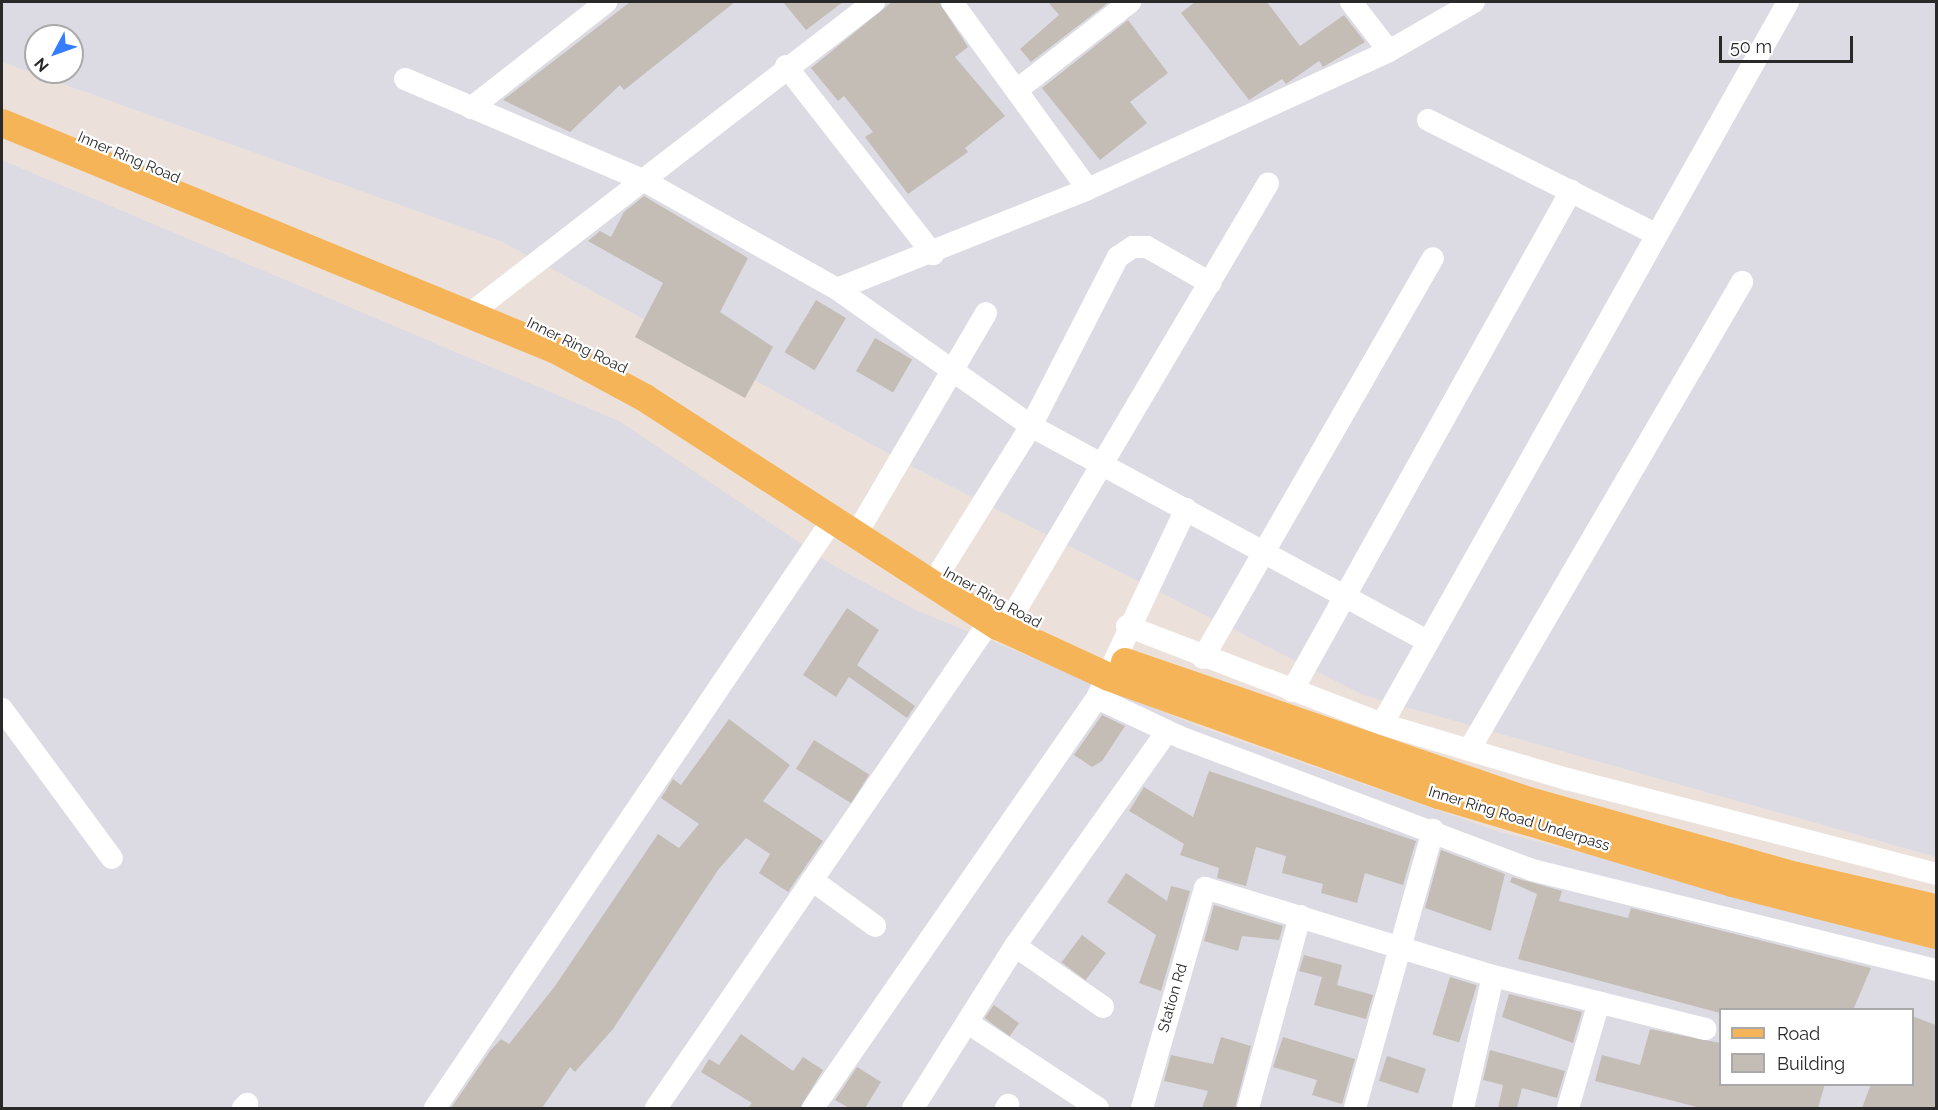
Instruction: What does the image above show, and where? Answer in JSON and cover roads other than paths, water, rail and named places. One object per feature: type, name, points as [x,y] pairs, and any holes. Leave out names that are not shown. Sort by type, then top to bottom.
[{"type":"main road","name":"Inner Ring Road","points":[[2,103],[633,373],[941,570],[1002,617]]},
{"type":"main road","name":"Inner Ring Road","points":[[2,123],[478,308],[645,398],[833,519],[1107,678]]},
{"type":"main road","name":"Inner Ring Road Underpass","points":[[1107,678],[1796,876],[1936,908]]},
{"type":"main road","name":"Inner Ring Road Underpass","points":[[1107,678],[1428,792],[1732,883],[1936,935]]},
{"type":"street","points":[[471,108],[606,2]]},
{"type":"street","points":[[478,308],[786,66],[874,2]]},
{"type":"street","points":[[952,2],[1018,89],[1088,189]]},
{"type":"street","points":[[1018,89],[1130,2]]},
{"type":"street","points":[[1351,2],[1389,51]]},
{"type":"street","points":[[837,289],[933,254],[1088,189],[1389,51],[1474,2]]},
{"type":"street","points":[[1382,724],[1654,233],[1788,2]]},
{"type":"street","points":[[786,66],[933,254]]},
{"type":"street","points":[[405,79],[641,179],[837,289],[1031,426],[1107,464],[1264,554],[1428,642]]},
{"type":"street","points":[[1428,120],[1654,233]]},
{"type":"street","points":[[656,1108],[812,880],[1002,617],[1107,464],[1268,184]]},
{"type":"street","points":[[1292,691],[1571,190]]},
{"type":"street","points":[[941,570],[1031,426],[1118,257],[1133,247],[1147,247],[1210,283]]},
{"type":"street","points":[[1203,658],[1434,258]]},
{"type":"street","points":[[1469,750],[1742,282]]},
{"type":"street","points":[[864,521],[956,373],[986,314]]},
{"type":"street","points":[[813,1108],[1107,678],[1127,626],[1186,509]]},
{"type":"street","points":[[435,1108],[833,519]]},
{"type":"street","points":[[1127,626],[1203,658],[1382,724],[1469,750],[1936,874]]},
{"type":"street","points":[[1107,678],[1167,731],[1433,830],[1532,870],[1936,970]]},
{"type":"street","points":[[2,709],[112,858]]},
{"type":"street","points":[[913,1108],[1015,946],[1167,731]]},
{"type":"street","points":[[1354,1108],[1398,943],[1433,830]]},
{"type":"street","points":[[812,880],[875,926]]},
{"type":"street","name":"Station Rd","points":[[1142,1108],[1205,888],[1300,916]]},
{"type":"street","points":[[1248,1108],[1300,916],[1398,943],[1493,976],[1705,1029]]},
{"type":"street","points":[[1015,946],[1103,1006]]},
{"type":"street","points":[[1463,1108],[1493,976]]},
{"type":"street","points":[[1568,1108],[1599,1002]]},
{"type":"street","points":[[968,1023],[1098,1108]]}]
